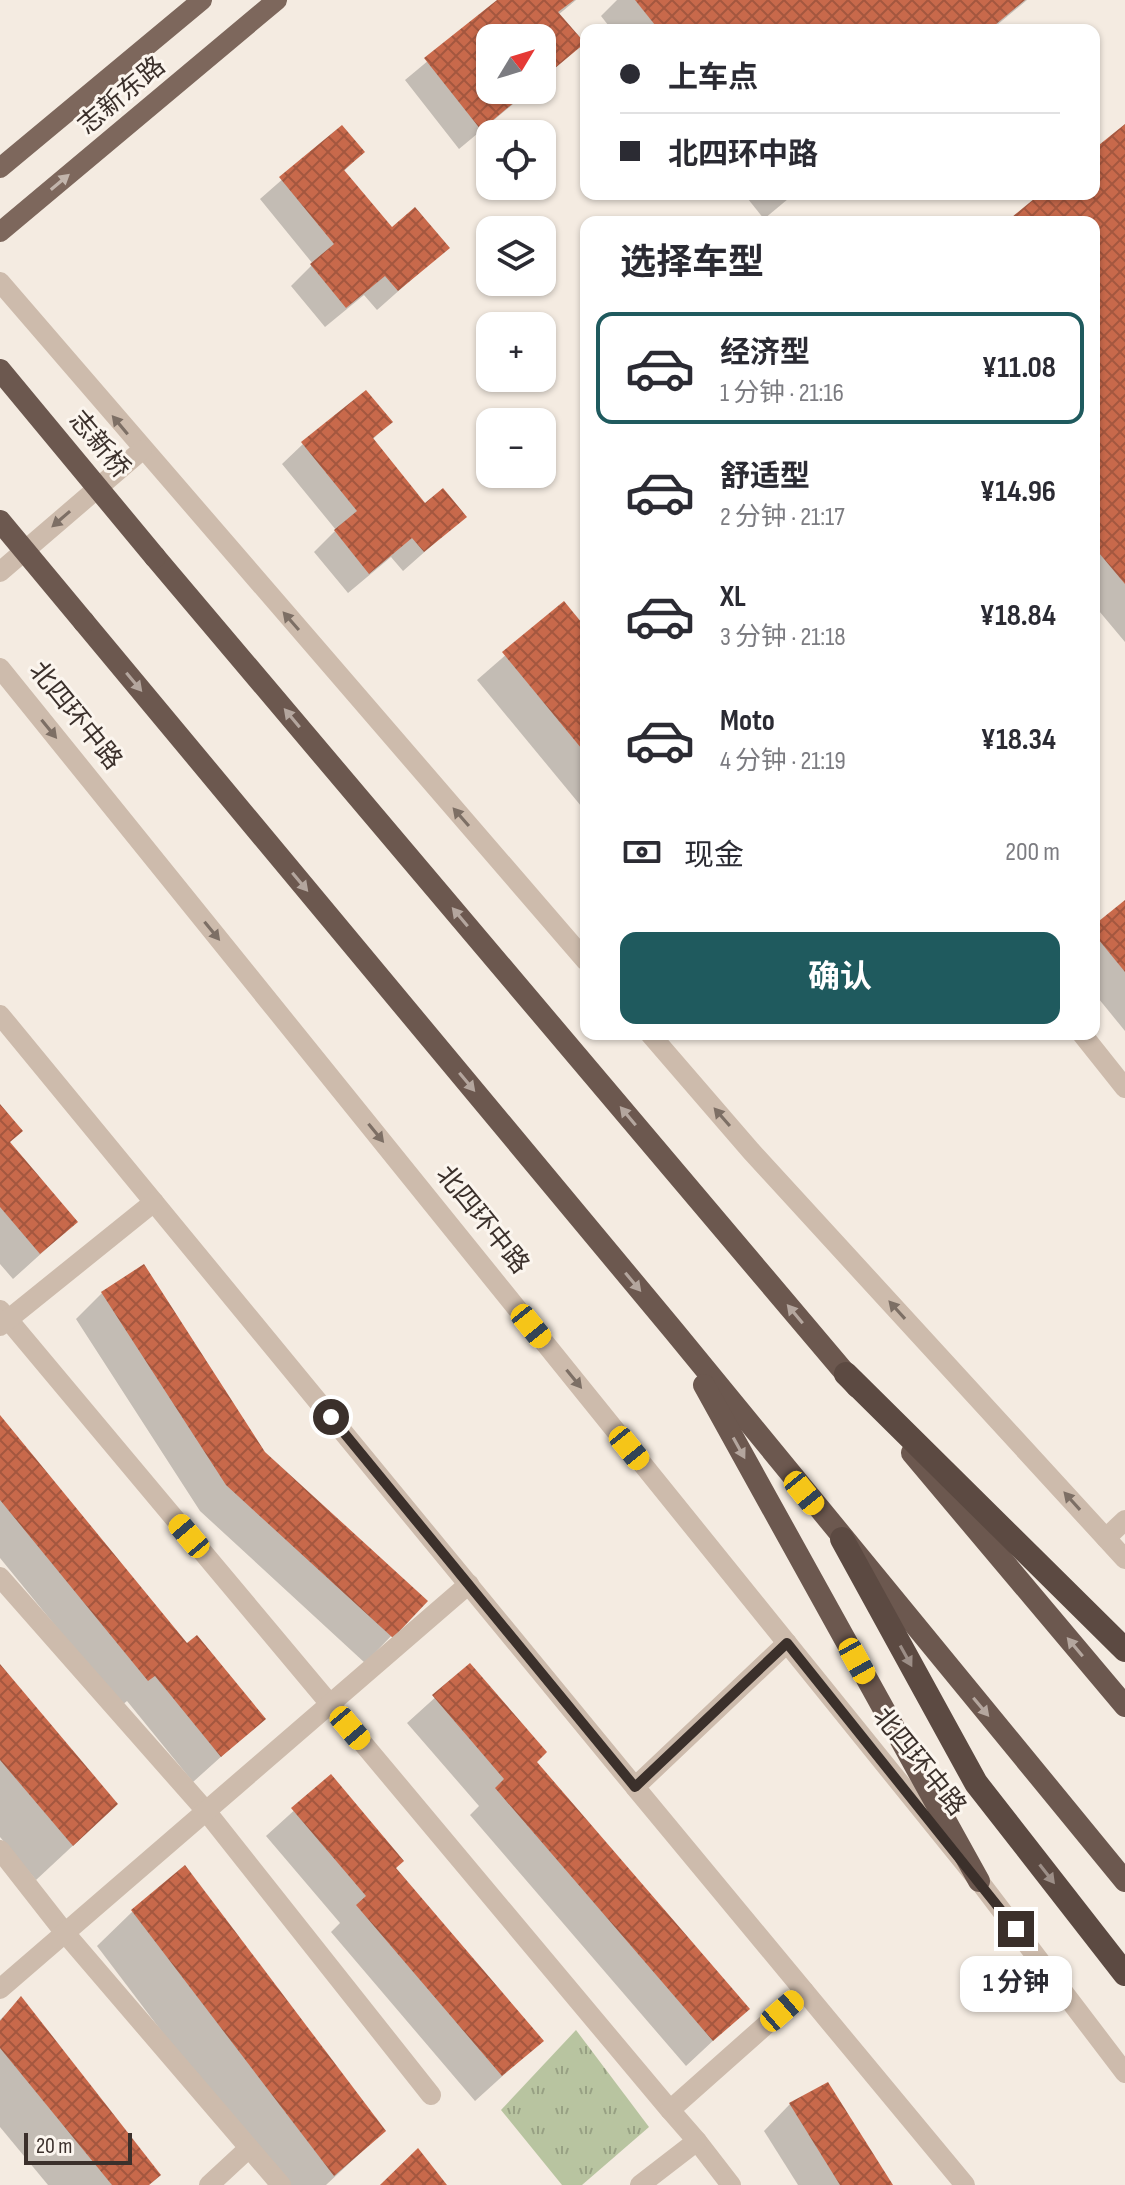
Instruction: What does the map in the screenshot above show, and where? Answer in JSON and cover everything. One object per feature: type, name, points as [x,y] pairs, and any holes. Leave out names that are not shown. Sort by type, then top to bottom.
[{"type":"highway","name":"志新桥","points":[[0,370],[846,1374]]},
{"type":"highway","points":[[0,521],[674,1331],[1125,1881]]},
{"type":"highway","points":[[674,1331],[979,1881]]},
{"type":"highway","points":[[846,1374],[1125,1650]]},
{"type":"highway","points":[[846,1374],[1125,1706]]},
{"type":"highway","points":[[842,1539],[976,1783],[1125,1974]]},
{"type":"main road","name":"志新东路","points":[[0,168],[202,0]]},
{"type":"main road","name":"志新东路","points":[[0,232],[277,0]]},
{"type":"street","points":[[0,282],[580,954]]},
{"type":"street","points":[[0,572],[142,450]]},
{"type":"street","name":"北四环中路","points":[[0,668],[979,1881],[1125,2073]]},
{"type":"street","points":[[0,1015],[965,2185]]},
{"type":"street","points":[[655,1040],[751,1151],[1125,1559]]},
{"type":"street","points":[[1087,1040],[1125,1088]]},
{"type":"street","points":[[154,1202],[3,1319],[330,1704],[731,2185]]},
{"type":"street","points":[[1106,1538],[1125,1520]]},
{"type":"street","points":[[0,1577],[206,1811],[431,2095]]},
{"type":"street","points":[[0,1989],[469,1584]]},
{"type":"street","points":[[635,1787],[787,1643]]},
{"type":"street","points":[[0,1850],[65,1933],[281,2185]]},
{"type":"street","points":[[670,2110],[804,1991]]},
{"type":"street","points":[[640,2185],[697,2141]]},
{"type":"street","points":[[209,2185],[249,2148]]},
{"type":"green space","points":[[576,2030],[649,2127],[582,2185],[562,2185],[501,2110]]},
{"type":"building","points":[[497,0],[574,0],[558,12],[580,37],[580,47],[556,67],[556,24],[476,24],[476,104],[512,104],[493,120],[476,120],[476,124],[424,58]]},
{"type":"building","points":[[635,0],[1025,0],[996,24],[654,24]]},
{"type":"building","points":[[1125,124],[1125,584],[1100,554],[1100,216],[1013,216],[1033,200],[1100,200],[1100,144]]},
{"type":"building","points":[[342,125],[365,152],[344,170],[392,227],[415,207],[450,248],[398,291],[385,276],[346,308],[310,264],[334,244],[279,177]]},
{"type":"building","points":[[366,390],[393,422],[373,438],[425,503],[443,488],[467,517],[424,552],[412,538],[369,574],[334,530],[357,511],[301,442]]},
{"type":"building","points":[[564,601],[580,621],[580,747],[502,652]]},
{"type":"building","points":[[1125,900],[1125,972],[1100,941],[1100,920]]},
{"type":"building","points":[[0,1104],[23,1131],[10,1142],[78,1222],[40,1254],[0,1207]]},
{"type":"building","points":[[144,1264],[265,1452],[428,1601],[393,1638],[226,1485],[101,1292]]},
{"type":"building","points":[[0,1415],[187,1643],[197,1635],[266,1719],[221,1757],[155,1676],[148,1681],[0,1500]]},
{"type":"building","points":[[470,1663],[547,1752],[537,1762],[750,2009],[713,2041],[495,1788],[504,1779],[432,1695]]},
{"type":"building","points":[[0,1664],[118,1804],[73,1846],[0,1760]]},
{"type":"building","points":[[331,1774],[404,1861],[396,1868],[544,2041],[502,2076],[356,1905],[366,1896],[291,1808]]},
{"type":"building","points":[[185,1865],[386,2131],[334,2176],[131,1910]]},
{"type":"building","points":[[21,1996],[161,2175],[149,2185],[112,2185],[0,2048],[0,2021]]},
{"type":"building","points":[[828,2082],[893,2185],[840,2185],[789,2103]]},
{"type":"building","points":[[418,2148],[447,2185],[380,2185]]},
{"type":"route","points":[[331,1417],[635,1787],[787,1643],[1016,1929]]}]
